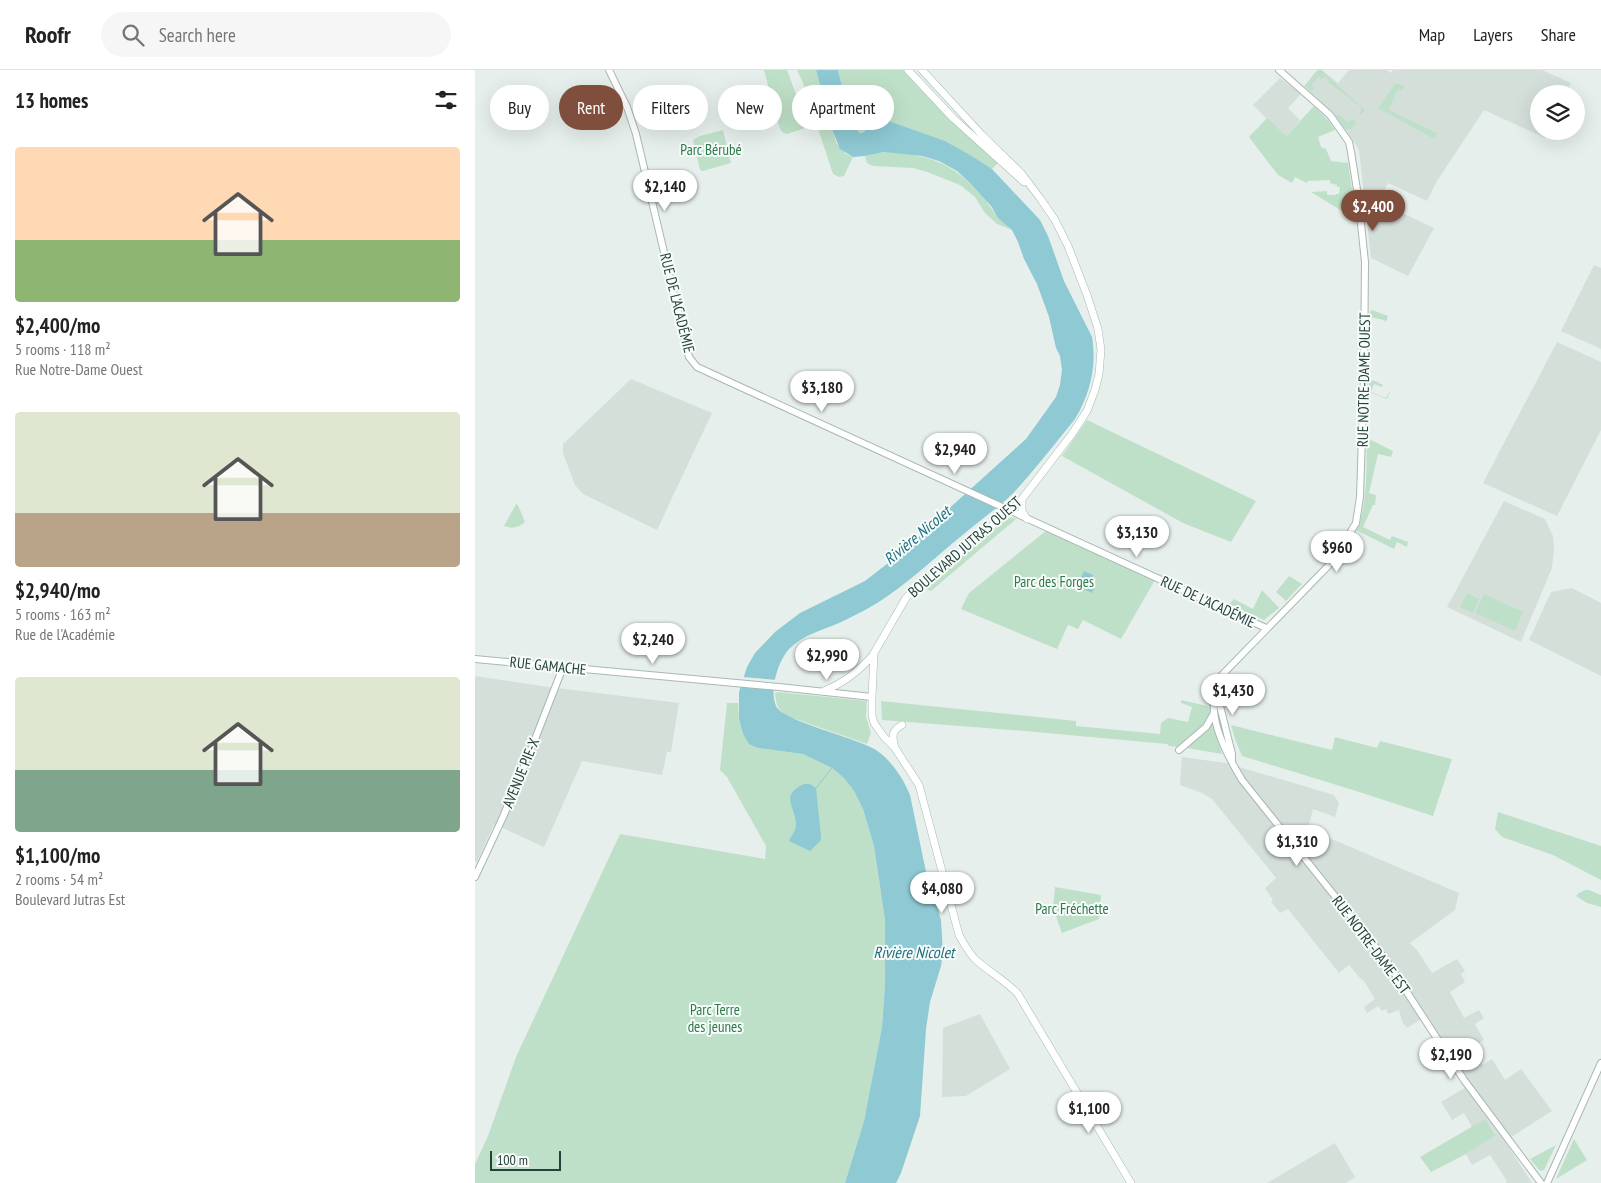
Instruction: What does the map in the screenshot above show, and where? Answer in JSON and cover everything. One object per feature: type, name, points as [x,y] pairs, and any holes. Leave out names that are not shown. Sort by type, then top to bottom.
[{"type":"main road","name":"BOULEVARD JUTRAS OUEST","points":[[908,70],[953,118],[1032,189]]},
{"type":"main road","name":"BOULEVARD JUTRAS OUEST","points":[[922,70],[982,135],[1021,173],[1047,209],[1068,246],[1098,329],[1101,350],[1098,381],[1092,400],[1083,418],[1022,499],[1010,512],[906,598],[875,654],[872,715],[884,737],[895,748],[915,777],[921,790],[959,935],[970,954],[1018,994],[1131,1183]]},
{"type":"main road","points":[[1022,499],[1021,512],[1027,519]]},
{"type":"main road","points":[[824,691],[854,675],[875,654]]},
{"type":"main road","points":[[895,748],[892,735],[895,729],[902,725]]},
{"type":"street","name":"RUE DE L'ACADÉMIE","points":[[609,70],[627,107],[636,134],[686,345],[692,362],[697,368],[1266,628]]},
{"type":"street","name":"RUE NOTRE-DAME OUEST","points":[[1231,760],[1222,742],[1214,711],[1214,694],[1217,682],[1266,628],[1332,562],[1352,530],[1359,508],[1363,453],[1365,250],[1350,147],[1330,115],[1279,70]]},
{"type":"street","points":[[1251,622],[1256,630],[1257,640]]},
{"type":"street","name":"RUE GAMACHE","points":[[475,659],[824,691]]},
{"type":"street","name":"AVENUE PIE-X","points":[[475,877],[533,747],[563,667]]},
{"type":"street","points":[[1226,670],[1219,702],[1232,754],[1231,760]]},
{"type":"street","points":[[824,691],[872,697]]},
{"type":"street","points":[[1179,750],[1206,727],[1214,711]]},
{"type":"street","name":"RUE NOTRE-DAME EST","points":[[1231,760],[1242,780],[1386,960],[1468,1086],[1541,1183]]},
{"type":"street","points":[[1547,1183],[1601,1063]]},
{"type":"shaded area","points":[[1317,70],[1322,70],[1338,83],[1349,70],[1387,70],[1391,73],[1393,70],[1542,70],[1571,83],[1570,85],[1530,85],[1530,131],[1484,110],[1437,181],[1427,201],[1388,183],[1379,202],[1434,228],[1408,276],[1371,258],[1359,150],[1332,112],[1304,86]]},
{"type":"shaded area","points":[[1280,78],[1301,94],[1288,108],[1300,120],[1285,137],[1253,105]]},
{"type":"shaded area","points":[[1594,265],[1601,268],[1601,349],[1561,331]]},
{"type":"shaded area","points":[[1557,342],[1601,362],[1601,430],[1557,516],[1483,483]]},
{"type":"shaded area","points":[[631,379],[712,413],[657,530],[583,494],[575,485],[563,453],[563,444]]},
{"type":"shaded area","points":[[1504,501],[1545,519],[1553,536],[1552,568],[1521,642],[1447,607]]},
{"type":"shaded area","points":[[1572,588],[1601,603],[1601,676],[1529,640],[1551,592]]},
{"type":"shaded area","points":[[475,676],[679,703],[671,752],[667,752],[662,775],[582,761],[544,847],[494,824],[477,862],[475,861]]},
{"type":"shaded area","points":[[1182,757],[1226,763],[1334,795],[1339,803],[1335,817],[1313,809],[1308,829],[1459,893],[1455,910],[1410,943],[1417,950],[1432,973],[1457,959],[1465,971],[1461,974],[1465,982],[1450,992],[1464,1018],[1479,1010],[1484,1018],[1475,1024],[1484,1040],[1472,1049],[1477,1058],[1483,1065],[1492,1059],[1505,1080],[1521,1069],[1552,1111],[1505,1141],[1532,1183],[1506,1183],[1507,1181],[1490,1155],[1472,1165],[1466,1154],[1496,1134],[1485,1119],[1472,1127],[1464,1113],[1452,1120],[1441,1102],[1468,1086],[1423,1018],[1407,1028],[1402,1022],[1399,1010],[1388,1014],[1386,1009],[1382,1011],[1378,1006],[1367,1013],[1364,1007],[1375,999],[1364,981],[1349,965],[1339,973],[1288,909],[1280,913],[1271,902],[1273,900],[1265,888],[1276,878],[1212,799],[1180,785]]},
{"type":"shaded area","points":[[980,1014],[1010,1069],[966,1096],[942,1097],[943,1028]]},
{"type":"shaded area","points":[[1335,1143],[1355,1177],[1346,1183],[1267,1183]]},
{"type":"green space","points":[[764,70],[787,70],[793,85],[792,130],[799,130],[787,134],[781,130],[782,85],[768,85]]},
{"type":"green space","points":[[797,70],[816,70],[820,85],[804,85]]},
{"type":"green space","points":[[838,70],[906,70],[999,162],[992,169],[945,141],[894,128],[894,85],[842,85]]},
{"type":"green space","points":[[1318,70],[1321,70],[1365,110],[1361,115],[1359,113],[1362,108],[1328,82],[1329,80],[1325,76],[1322,79],[1319,76],[1311,85],[1314,88],[1311,91],[1305,86]]},
{"type":"green space","points":[[1395,84],[1404,86],[1402,91],[1398,89],[1389,110],[1437,133],[1434,139],[1378,108]]},
{"type":"green space","points":[[1314,106],[1335,130],[1318,137],[1321,147],[1326,149],[1331,161],[1348,163],[1356,216],[1347,214],[1311,192],[1327,191],[1327,195],[1335,195],[1339,194],[1340,187],[1330,183],[1330,180],[1308,181],[1307,183],[1295,177],[1292,183],[1278,175],[1249,137],[1267,118],[1286,136]]},
{"type":"green space","points":[[1338,114],[1348,122],[1352,119],[1357,122],[1352,129],[1346,130],[1336,116]]},
{"type":"green space","name":"Parc Bérubé","points":[[723,130],[731,163],[703,171],[700,170],[693,140],[700,136]]},
{"type":"green space","points":[[818,130],[832,130],[836,143],[846,154],[853,157],[844,176],[839,177],[833,174]]},
{"type":"green space","points":[[857,130],[865,130],[862,133],[859,133]]},
{"type":"green space","points":[[884,152],[927,158],[949,167],[971,184],[1000,219],[1012,230],[997,224],[985,213],[975,197],[960,185],[913,168],[873,166],[867,163],[865,156]]},
{"type":"green space","points":[[1372,310],[1388,316],[1386,322],[1370,317]]},
{"type":"green space","points":[[1373,380],[1383,385],[1382,387],[1374,384],[1371,392],[1386,398],[1391,389],[1387,399],[1369,392],[1369,383]]},
{"type":"green space","points":[[1087,420],[1256,501],[1231,542],[1183,523],[1062,456]]},
{"type":"green space","points":[[1369,440],[1393,451],[1391,457],[1378,454],[1369,493],[1376,495],[1375,505],[1373,505],[1363,527],[1390,540],[1392,536],[1408,542],[1407,547],[1397,542],[1394,549],[1356,530],[1363,511],[1367,441]]},
{"type":"green space","points":[[516,504],[525,522],[515,527],[504,526]]},
{"type":"green space","points":[[1010,517],[1016,519],[931,591],[924,588]]},
{"type":"green space","name":"Parc des Forges","points":[[1047,530],[1155,580],[1121,639],[1083,620],[1078,629],[1068,625],[1057,649],[961,609],[969,593]]},
{"type":"green space","points":[[1289,576],[1302,584],[1286,601],[1276,592]]},
{"type":"green space","points":[[1262,590],[1279,608],[1264,620],[1229,604],[1234,599],[1253,609]]},
{"type":"green space","points":[[1467,593],[1479,599],[1473,613],[1460,607]]},
{"type":"green space","points":[[1484,594],[1523,612],[1515,631],[1475,613]]},
{"type":"green space","points":[[775,693],[867,701],[866,717],[871,733],[867,744],[787,716],[779,709]]},
{"type":"green space","points":[[1181,700],[1207,706],[1211,709],[1208,720],[1197,733],[1178,747],[1167,744],[1025,731],[882,720],[881,701],[1076,721],[1076,726],[1160,734],[1161,723],[1168,718],[1188,722],[1192,707],[1181,703]]},
{"type":"green space","name":"Parc Terre des jeunes","points":[[727,703],[738,703],[739,719],[743,734],[758,748],[803,754],[832,768],[844,778],[854,791],[863,809],[874,846],[885,920],[885,985],[882,1027],[864,1121],[845,1183],[475,1183],[475,1164],[488,1136],[516,1057],[620,834],[765,859],[766,846],[727,777],[720,770]]},
{"type":"green space","points":[[1212,721],[1222,754],[1187,748]]},
{"type":"green space","points":[[1231,725],[1332,750],[1335,737],[1377,748],[1380,741],[1452,759],[1433,816],[1242,756]]},
{"type":"green space","points":[[1498,812],[1601,846],[1601,880],[1553,855],[1502,837],[1495,829]]},
{"type":"green space","name":"Parc Fréchette","points":[[1055,887],[1101,895],[1099,919],[1062,933],[1053,908]]},
{"type":"green space","points":[[1585,890],[1601,895],[1601,907],[1587,903],[1576,896]]},
{"type":"green space","points":[[1485,1119],[1496,1135],[1466,1154],[1431,1172],[1420,1157]]},
{"type":"green space","points":[[1574,1139],[1587,1160],[1556,1179]]},
{"type":"green space","points":[[1556,1145],[1544,1170],[1540,1171],[1530,1159]]},
{"type":"water","name":"Rivière Nicolet","points":[[816,70],[838,70],[842,85],[820,85]]},
{"type":"water","name":"Rivière Nicolet","points":[[894,123],[945,141],[992,169],[1040,220],[1048,236],[1064,281],[1092,337],[1094,359],[1091,380],[1085,400],[1075,419],[1012,495],[908,581],[883,599],[858,614],[807,636],[795,644],[781,661],[774,684],[774,699],[776,706],[781,712],[792,718],[867,745],[892,764],[910,795],[926,872],[941,920],[943,954],[930,1002],[926,1029],[920,1116],[896,1183],[845,1183],[864,1121],[882,1027],[885,985],[885,920],[874,846],[863,809],[854,791],[844,778],[832,768],[803,754],[758,748],[749,744],[743,734],[739,719],[739,692],[747,667],[755,653],[775,632],[800,613],[865,581],[892,560],[1026,439],[1056,397],[1062,370],[1049,317],[1037,284],[1024,259],[1018,242],[1012,230],[998,218],[991,206],[970,183],[957,171],[939,161],[922,156],[884,152],[853,157],[840,149],[832,130],[857,130],[859,133],[862,133],[866,130],[894,130]]},
{"type":"water","points":[[1084,571],[1093,575],[1090,582],[1096,585],[1092,593],[1077,586]]},
{"type":"water","points":[[804,784],[810,784],[816,788],[821,836],[821,840],[810,851],[789,841],[796,826],[790,798],[796,789]]},
{"type":"pier","points":[[742,677],[778,680],[777,689],[740,685]]},
{"type":"waterway","points":[[816,788],[832,768]]}]
